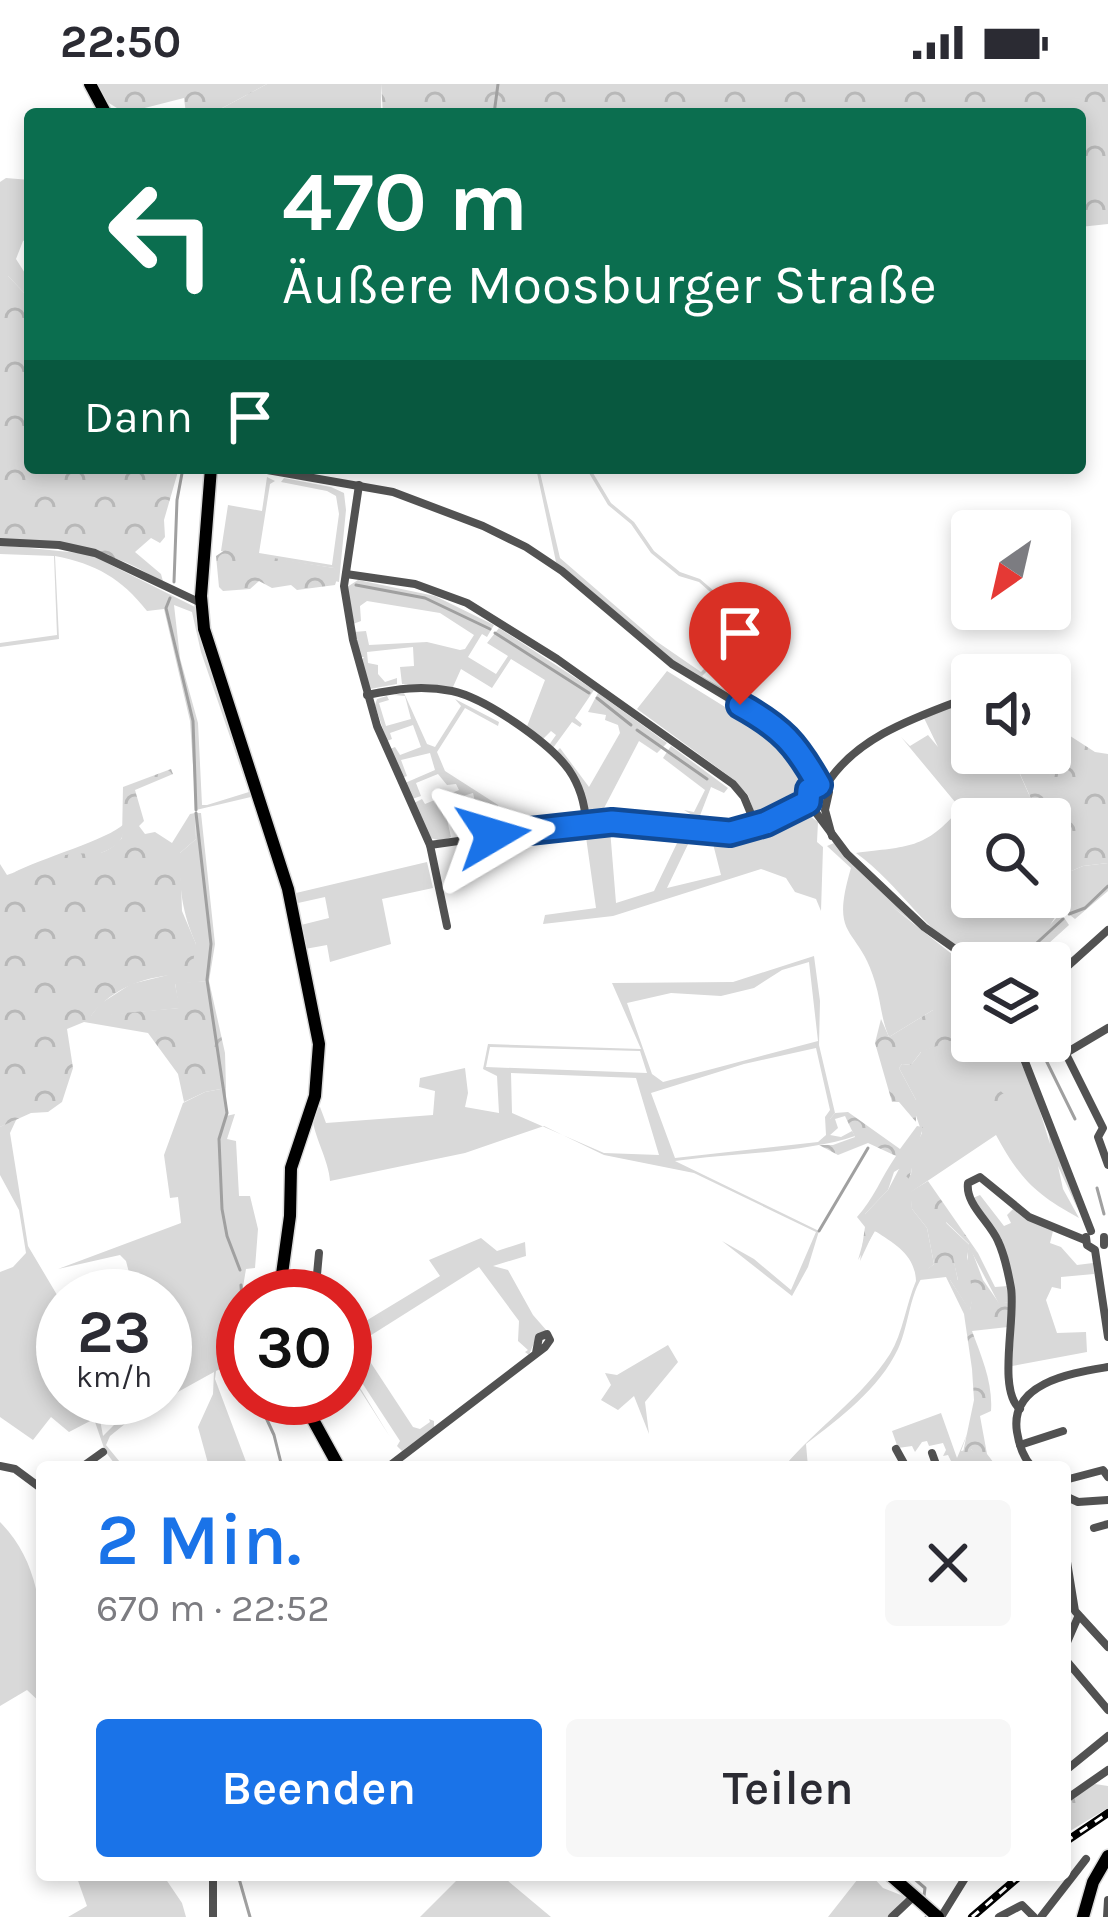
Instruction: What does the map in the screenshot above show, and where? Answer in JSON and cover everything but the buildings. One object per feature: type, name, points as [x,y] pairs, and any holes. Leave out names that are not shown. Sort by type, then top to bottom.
[{"type":"main road","points":[[212,474],[201,603],[208,647],[275,850],[319,1050],[315,1096],[291,1172],[283,1269]]},
{"type":"main road","points":[[313,1425],[335,1461]]},
{"type":"main road","points":[[1082,1917],[1108,1856]]},
{"type":"main road","points":[[896,1881],[940,1917]]},
{"type":"street","points":[[294,474],[358,484],[446,511],[538,554],[672,664],[775,726],[830,795],[816,805],[756,826],[710,834],[639,824],[586,823],[430,845]]},
{"type":"street","points":[[358,484],[346,604],[367,694],[391,761],[430,845],[447,926]]},
{"type":"street","points":[[0,542],[58,545],[95,553],[201,603]]},
{"type":"street","points":[[346,574],[435,590],[529,640],[726,778],[744,796],[756,826]]},
{"type":"street","points":[[367,694],[429,688],[486,705],[561,759],[578,786],[586,823]]},
{"type":"street","points":[[951,704],[849,754],[819,786],[816,805],[832,836],[924,927],[951,946]]},
{"type":"street","points":[[1071,963],[1108,930]]},
{"type":"street","points":[[1071,1050],[1108,1028]]},
{"type":"street","points":[[1028,1062],[1088,1236]]},
{"type":"street","points":[[1071,1062],[1105,1127],[1098,1137],[1108,1165]]},
{"type":"street","points":[[1021,1409],[1009,1392],[1013,1302],[1007,1267],[994,1232],[968,1196],[968,1183],[980,1177],[1029,1217],[1104,1242]]},
{"type":"street","points":[[1088,1236],[1099,1231],[1104,1242],[1108,1337]]},
{"type":"street","points":[[318,1269],[319,1253]]},
{"type":"street","points":[[396,1461],[536,1353]]},
{"type":"street","points":[[1027,1461],[1016,1424],[1032,1390],[1108,1367]]},
{"type":"street","points":[[1020,1445],[1063,1430]]},
{"type":"street","points":[[896,1449],[903,1461]]},
{"type":"street","points":[[90,1461],[103,1452]]},
{"type":"street","points":[[932,1453],[935,1461]]},
{"type":"street","points":[[0,1466],[15,1469],[36,1485]]},
{"type":"street","points":[[1071,1478],[1102,1470],[1108,1477]]},
{"type":"street","points":[[1071,1499],[1108,1500]]},
{"type":"street","points":[[1094,1528],[1108,1525]]},
{"type":"street","points":[[1071,1585],[1078,1617],[1108,1647]]},
{"type":"street","points":[[1071,1633],[1078,1617]]},
{"type":"street","points":[[1071,1666],[1108,1710]]},
{"type":"street","points":[[1071,1766],[1108,1736]]},
{"type":"street","points":[[1071,1796],[1108,1770]]},
{"type":"street","points":[[1071,1877],[1086,1859]]},
{"type":"street","points":[[213,1881],[213,1917]]},
{"type":"street","points":[[940,1917],[963,1881]]},
{"type":"street","points":[[999,1917],[1022,1904],[1038,1917],[1068,1881]]},
{"type":"street","points":[[1107,1917],[1108,1900]]},
{"type":"street","points":[[892,1917],[919,1902]]},
{"type":"green space","points":[[96,84],[267,84],[222,108],[185,108],[184,98],[145,108],[117,108],[104,100]]},
{"type":"green space","points":[[267,84],[381,84],[381,108],[222,108]]},
{"type":"green space","points":[[381,84],[1108,84],[1108,224],[1086,226],[1086,108],[383,108]]},
{"type":"green space","points":[[24,180],[24,241],[16,259],[24,272],[24,293],[8,276],[0,276],[0,182]]},
{"type":"green space","points":[[0,276],[8,276],[24,293],[24,474],[177,474],[164,520],[165,537],[160,543],[151,538],[135,552],[161,574],[164,585],[107,556],[0,540]]},
{"type":"green space","points":[[537,474],[560,558],[656,641],[701,672],[747,625],[699,582],[679,576],[651,553],[631,524],[608,505],[590,474],[594,474],[611,503],[634,522],[654,551],[680,572],[700,579],[753,626],[702,676],[782,723],[803,743],[799,745],[778,725],[669,659],[556,562]]},
{"type":"green space","points":[[267,477],[275,481],[270,484],[259,553],[332,565],[339,514],[336,496],[281,482],[284,478],[344,493],[339,582],[334,568],[221,551],[228,505],[262,511]]},
{"type":"green space","points":[[0,545],[89,554],[195,607],[255,796],[196,810],[190,721],[164,609],[147,611],[107,574],[55,556],[59,639],[0,647],[0,643],[57,635],[54,556],[0,554]],"holes":[[[174,605],[192,612],[249,792],[207,805],[202,805],[198,723],[180,658]]]},
{"type":"green space","points":[[225,550],[334,568],[338,576],[335,585],[297,590],[291,585],[272,588],[259,581],[250,589],[223,591],[216,556]]},
{"type":"green space","points":[[358,580],[435,596],[494,625],[487,637],[482,634],[468,657],[496,674],[508,656],[487,643],[499,628],[594,690],[575,718],[582,724],[572,722],[553,748],[549,745],[556,735],[551,731],[542,740],[526,729],[545,680],[511,659],[492,688],[461,669],[453,687],[402,684],[400,667],[414,666],[413,647],[367,652],[368,663],[378,665],[385,682],[397,678],[397,684],[370,689],[354,632],[366,631],[369,645],[427,642],[460,650],[474,635],[440,613],[367,601],[360,606],[361,621],[353,624],[347,587]]},
{"type":"green space","points":[[667,671],[796,752],[805,763],[808,775],[801,801],[806,772],[799,757],[804,775],[798,802],[780,814],[757,820],[748,795],[733,779],[637,709]]},
{"type":"green space","points":[[404,693],[427,744],[435,747],[461,706],[455,699],[499,722],[498,726],[465,708],[437,752],[445,771],[498,805],[502,830],[496,831],[496,812],[491,812],[489,803],[483,805],[486,827],[482,830],[473,793],[443,802],[451,837],[430,838],[414,803],[422,799],[425,804],[459,790],[438,774],[416,783],[421,796],[412,799],[405,783],[435,770],[430,753],[401,760],[407,776],[402,778],[390,749],[395,747],[400,755],[421,747],[413,725],[390,733],[392,739],[387,741],[375,705],[387,696],[389,700],[379,703],[386,726],[411,719],[405,696],[394,695]]},
{"type":"green space","points":[[598,693],[667,743],[657,753],[639,741],[602,812],[631,817],[588,810],[576,774],[557,751],[560,748],[589,787],[620,733],[618,725],[605,720],[606,715],[588,712]]},
{"type":"green space","points":[[951,707],[951,774],[1020,774],[1031,798],[952,798],[901,737],[910,746],[928,735],[938,747],[924,718]]},
{"type":"green space","points":[[1071,737],[1095,752],[1108,754],[1108,863],[1071,871],[1071,798],[1031,798],[1020,774],[1071,774]]},
{"type":"green space","points":[[671,746],[728,788],[724,793],[711,787],[696,826],[653,819],[689,822],[692,815],[684,810],[694,812],[705,790],[663,758]]},
{"type":"green space","points":[[171,769],[173,774],[135,790],[144,821],[139,826],[145,834],[155,832],[172,843],[195,813],[196,839],[180,853],[182,911],[196,944],[191,975],[136,983],[111,996],[91,1016],[179,1008],[175,983],[209,981],[225,1053],[226,1088],[184,1102],[178,1074],[148,1033],[84,1022],[67,1029],[73,1068],[62,1102],[48,1112],[31,1113],[0,1127],[0,864],[7,875],[59,856],[107,850],[122,838],[123,787]]},
{"type":"green space","points":[[195,813],[201,813],[215,944],[209,981],[175,984],[180,1008],[90,1017],[100,1004],[131,984],[172,974],[196,944],[185,910],[180,866],[180,853],[196,839]]},
{"type":"green space","points":[[806,813],[818,822],[817,842],[823,847],[821,911],[816,899],[795,892],[786,878],[761,869],[613,916],[543,924],[545,915],[596,908],[585,830],[610,829],[616,903],[654,891],[679,839],[656,836],[655,831],[691,838],[667,888],[721,875],[712,840],[757,833]]},
{"type":"green space","points":[[951,818],[951,918],[1055,918],[1050,925],[1064,918],[1069,925],[1050,942],[951,944],[856,853],[914,844]]},
{"type":"green space","points":[[124,824],[121,839],[110,849],[13,873],[104,836]]},
{"type":"green space","points":[[834,843],[936,940],[890,905],[951,953],[951,1031],[933,1010],[889,1037],[868,963],[844,921],[851,868],[827,846]]},
{"type":"green space","points":[[427,862],[433,888],[382,899],[391,944],[330,962],[327,945],[305,949],[301,925],[329,918],[325,897],[298,903],[296,893]]},
{"type":"green space","points":[[1108,863],[1108,891],[1075,919],[1071,916],[1071,871]]},
{"type":"green space","points":[[814,956],[819,1045],[835,1113],[830,1135],[841,1137],[852,1131],[855,1136],[791,1149],[675,1161],[819,1231],[808,1267],[792,1296],[722,1241],[754,1259],[791,1290],[816,1232],[694,1173],[604,1155],[563,1135],[604,1153],[659,1155],[636,1078],[511,1073],[512,1113],[543,1126],[465,1153],[330,1181],[313,1110],[320,1107],[326,1123],[433,1115],[435,1091],[419,1087],[420,1078],[465,1068],[465,1107],[499,1113],[497,1076],[483,1069],[488,1044],[641,1049],[612,983],[733,982]],"holes":[[[809,962],[818,1041],[663,1082],[652,1074],[627,1003],[671,993],[721,996],[754,988],[782,970]],[[490,1047],[640,1051],[647,1073],[486,1067]],[[816,1048],[830,1110],[825,1117],[826,1135],[818,1142],[675,1158],[651,1093]]]},
{"type":"green space","points":[[936,1001],[951,1029],[951,1041],[926,1054],[921,1052],[911,1065],[899,1068],[916,1100],[916,1122],[899,1102],[892,1102],[875,1043],[881,1019],[889,1037],[933,1010]]},
{"type":"green space","points":[[951,1040],[951,1062],[1020,1062],[1050,1144],[1046,1115],[1078,1210],[1058,1166],[1063,1189],[1079,1218],[1030,1184],[996,1135],[911,1192],[912,1209],[927,1228],[934,1264],[915,1292],[890,1364],[870,1390],[807,1443],[879,1370],[894,1346],[916,1281],[903,1251],[875,1231],[858,1260],[867,1228],[865,1214],[888,1190],[899,1169],[911,1175],[913,1151],[922,1133],[913,1107],[916,1100],[899,1068],[911,1065],[922,1051]]},
{"type":"green space","points":[[977,1075],[1009,1099],[1008,1113],[966,1095],[965,1080]]},
{"type":"green space","points":[[226,1088],[226,1116],[235,1114],[227,1139],[236,1141],[239,1196],[250,1196],[258,1229],[255,1268],[216,1269],[216,1425],[232,1425],[246,1461],[207,1461],[198,1427],[213,1394],[214,1372],[192,1384],[192,1269],[128,1269],[120,1255],[58,1269],[181,1223],[178,1197],[170,1198],[164,1155],[183,1103]]},
{"type":"green space","points":[[848,1112],[900,1149],[917,1126],[923,1127],[909,1179],[899,1169],[894,1172],[888,1190],[865,1214],[884,1234],[874,1231],[860,1261],[865,1227],[857,1217],[896,1156],[868,1143],[838,1155],[819,1145],[855,1137],[845,1116],[835,1119],[838,1128],[829,1136],[830,1119],[835,1113]]},
{"type":"green space","points":[[17,1118],[10,1133],[28,1246],[42,1269],[36,1269],[36,1425],[45,1425],[33,1440],[0,1417],[0,1272],[13,1267],[26,1253],[19,1210],[0,1175],[0,1127]]},
{"type":"green space","points":[[928,1181],[978,1253],[970,1246],[983,1280],[999,1303],[1009,1302],[1008,1327],[972,1331],[990,1390],[991,1411],[980,1416],[992,1461],[980,1461],[971,1449],[966,1461],[961,1461],[974,1400],[964,1314],[946,1277],[920,1280],[934,1264],[927,1228],[912,1209],[910,1192]],"holes":[[[946,1222],[969,1244],[972,1292],[970,1310],[950,1280],[958,1281]]]},
{"type":"green space","points":[[980,1195],[1004,1226],[1011,1223],[1007,1215],[1013,1209],[1053,1231],[1050,1243],[1061,1247],[1077,1265],[1093,1263],[1094,1274],[1061,1277],[1061,1289],[1052,1287],[1046,1300],[1057,1333],[1086,1332],[1087,1352],[1012,1366],[1014,1327],[1002,1241],[973,1198]]},
{"type":"green space","points":[[944,1221],[978,1253],[995,1287],[1008,1286],[1009,1302],[999,1304],[969,1247],[975,1286],[970,1311],[950,1280],[958,1280]]},
{"type":"green space","points":[[481,1238],[497,1251],[525,1242],[526,1256],[493,1266],[508,1270],[547,1331],[538,1333],[529,1355],[518,1341],[519,1321],[479,1267],[372,1335],[372,1317],[440,1276],[429,1260]]},
{"type":"green space","points":[[668,1345],[678,1362],[645,1402],[649,1434],[634,1396],[618,1410],[601,1400],[611,1385],[605,1373],[617,1375]]},
{"type":"green space","points":[[372,1365],[413,1427],[420,1429],[429,1419],[434,1421],[434,1427],[402,1451],[397,1446],[400,1441],[372,1398]]},
{"type":"green space","points":[[941,1413],[957,1458],[968,1432],[961,1451],[971,1449],[982,1461],[951,1461],[943,1456],[943,1443],[929,1446],[922,1442],[915,1452],[912,1446],[898,1448],[892,1431]]},
{"type":"green space","points":[[96,1425],[101,1425],[103,1436],[114,1425],[124,1425],[106,1445],[119,1461],[112,1461]]},
{"type":"green space","points":[[806,1444],[807,1461],[790,1461]]},
{"type":"green space","points":[[0,1522],[16,1541],[35,1584],[36,1698],[27,1690],[0,1706]]},
{"type":"green space","points":[[1095,1784],[1108,1786],[1108,1808],[1071,1830],[1071,1799]]},
{"type":"green space","points":[[78,1881],[167,1881],[186,1917],[68,1917],[87,1906]]},
{"type":"green space","points":[[456,1881],[508,1881],[551,1917],[420,1917]]},
{"type":"green space","points":[[856,1881],[877,1881],[906,1897],[888,1917],[828,1917]]},
{"type":"waterway","points":[[495,108],[498,84]]},
{"type":"waterway","points":[[174,582],[182,474]]},
{"type":"waterway","points":[[356,585],[425,598],[490,629]]},
{"type":"waterway","points":[[170,598],[166,608],[193,721],[196,810]]},
{"type":"waterway","points":[[495,633],[589,693]]},
{"type":"waterway","points":[[597,698],[631,725]]},
{"type":"waterway","points":[[637,730],[707,779]]},
{"type":"waterway","points":[[196,813],[211,944],[207,980],[227,1113],[219,1139],[222,1209],[240,1269]]},
{"type":"waterway","points":[[1071,913],[1085,908],[1108,886]]},
{"type":"waterway","points":[[1038,942],[1063,919]]},
{"type":"waterway","points":[[1047,1062],[1075,1119]]},
{"type":"waterway","points":[[819,1231],[868,1148]]},
{"type":"waterway","points":[[1097,1188],[1104,1214]]},
{"type":"waterway","points":[[269,1425],[280,1461]]},
{"type":"waterway","points":[[240,1881],[250,1917]]},
{"type":"waterway","points":[[917,1881],[925,1888],[924,1896]]},
{"type":"railway","points":[[1071,1838],[1108,1813]]},
{"type":"railway","points":[[972,1917],[1014,1881]]},
{"type":"route","points":[[493,835],[612,822],[730,833],[766,823],[808,802],[809,790],[819,785],[802,754],[788,736],[740,705]]}]
